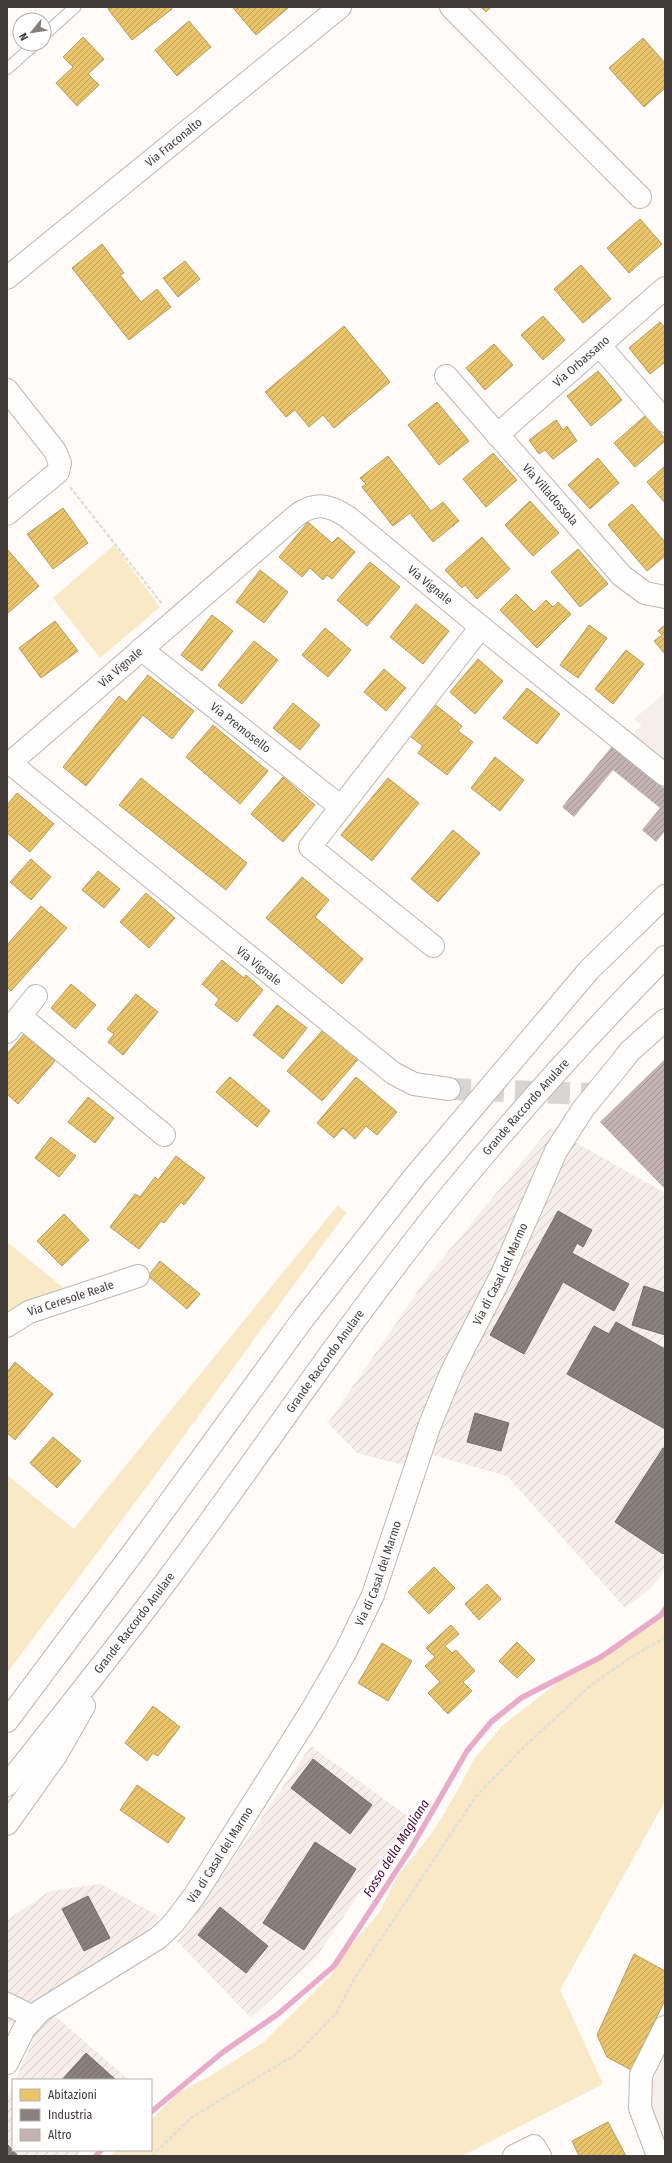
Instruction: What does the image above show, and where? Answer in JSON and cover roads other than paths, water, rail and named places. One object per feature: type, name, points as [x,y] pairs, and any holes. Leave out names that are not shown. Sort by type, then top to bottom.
[{"type":"main road","name":"Via Fraconalto","points":[[7,278],[340,7]]},
{"type":"main road","points":[[451,7],[640,197]]},
{"type":"main road","name":"Via Orbassano","points":[[497,435],[665,288]]},
{"type":"main road","points":[[600,346],[665,421]]},
{"type":"main road","name":"Via Villadossola","points":[[446,376],[622,576],[645,593],[665,597]]},
{"type":"main road","points":[[7,390],[55,451],[60,463],[58,472],[7,514]]},
{"type":"main road","name":"Via Vignale","points":[[449,1089],[414,1084],[393,1073],[8,764],[297,515],[309,507],[321,505],[335,509],[349,518],[481,627],[665,775]]},
{"type":"main road","points":[[433,946],[310,847],[481,627]]},
{"type":"main road","name":"Via Premosello","points":[[141,649],[341,807]]},
{"type":"main road","points":[[7,1720],[132,1554],[303,1319],[415,1176],[589,970],[665,896]]},
{"type":"main road","name":"Grande Raccordo Anulare","points":[[7,1785],[110,1656],[169,1577],[315,1373],[440,1208],[548,1082],[665,956]]},
{"type":"main road","points":[[36,996],[13,1024],[164,1135]]},
{"type":"main road","name":"Via di Casal del Marmo","points":[[7,2063],[20,2034],[33,2017],[47,2005],[139,1951],[165,1932],[195,1895],[312,1710],[346,1651],[373,1595],[429,1427],[449,1378],[502,1274],[556,1151],[583,1109],[619,1064],[630,1051],[665,1020]]},
{"type":"main road","name":"Via Ceresole Reale","points":[[7,1326],[29,1312],[138,1276]]},
{"type":"main road","points":[[7,1824],[56,1755],[110,1656]]},
{"type":"main road","points":[[7,2004],[33,2017]]},
{"type":"main road","points":[[658,2156],[640,2108],[641,2075],[665,2027]]},
{"type":"main road","points":[[514,2156],[534,2146],[540,2156]]},
{"type":"lane","points":[[52,28],[75,7]]},
{"type":"lane","points":[[7,69],[26,52]]},
{"type":"waterway","name":"Fosso della Magliana","points":[[152,2111],[223,2052],[278,2014],[334,1966],[410,1850],[467,1751],[491,1722],[521,1698],[601,1657],[661,1615],[665,1609]]},
{"type":"waterway","name":"Fosso della Magliana","points":[[96,2156],[100,2151]]},
{"type":"tunnel","points":[[449,1089],[595,1094]]}]
